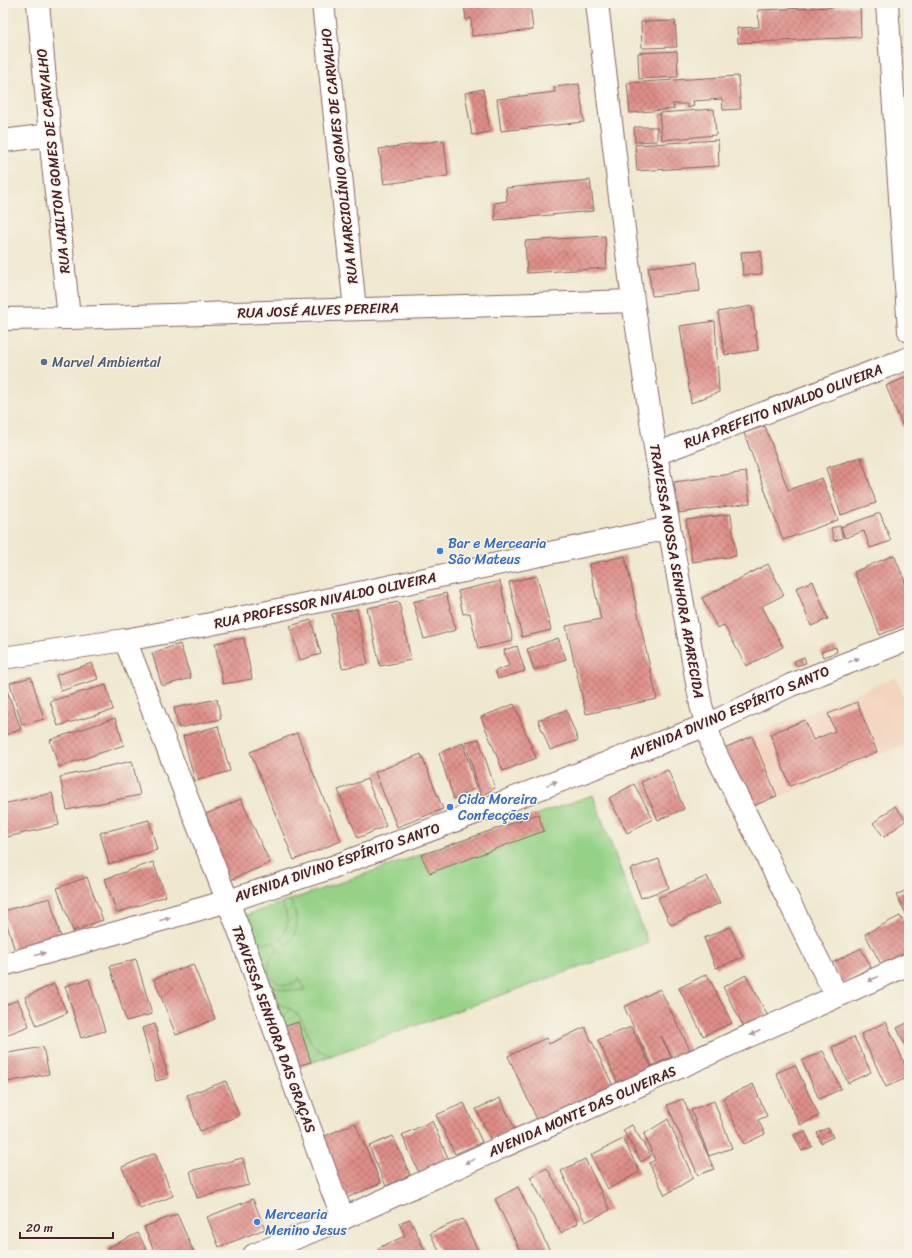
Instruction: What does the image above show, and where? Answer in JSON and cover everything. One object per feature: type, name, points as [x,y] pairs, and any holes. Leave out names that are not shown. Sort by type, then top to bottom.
[{"type":"street","name":"RUA JAILTON GOMES DE CARVALHO","points":[[38,3],[69,318]]},
{"type":"street","name":"RUA MARCIOLÍNIO GOMES DE CARVALHO","points":[[322,3],[355,309]]},
{"type":"street","name":"TRAVESSA NOSSA SENHORA APARECIDA","points":[[597,3],[633,301],[656,454],[700,705],[707,724],[713,748],[827,978],[838,995]]},
{"type":"street","points":[[887,3],[909,331]]},
{"type":"street","points":[[3,141],[50,135]]},
{"type":"street","name":"RUA JOSÉ ALVES PEREIRA","points":[[3,319],[633,301]]},
{"type":"street","name":"RUA PREFEITO NIVALDO OLIVEIRA","points":[[656,454],[909,358]]},
{"type":"street","name":"RUA PROFESSOR NIVALDO OLIVEIRA","points":[[3,658],[125,640],[201,626],[670,528]]},
{"type":"street","name":"AVENIDA DIVINO ESPÍRITO SANTO","points":[[3,965],[228,901],[330,868],[707,724],[791,684],[909,639]]},
{"type":"street","name":"TRAVESSA SENHORA DAS GRAÇAS","points":[[125,640],[228,901],[333,1193],[344,1218]]},
{"type":"street","name":"AVENIDA MONTE DAS OLIVEIRAS","points":[[254,1255],[344,1218],[909,964]]},
{"type":"shaded area","points":[[896,677],[909,712],[909,742],[775,799],[749,737]]},
{"type":"green space","points":[[593,795],[648,943],[288,1071],[235,919]]},
{"type":"green space","points":[[290,900],[295,912],[297,924],[294,935],[287,946],[280,938],[287,925],[287,917],[281,903]]},
{"type":"green space","points":[[246,935],[260,942],[274,942],[278,951],[271,958],[269,965],[270,973],[279,983],[286,985],[293,983],[299,977],[305,990],[294,991],[282,989],[271,985],[266,981],[258,969]]},
{"type":"green space","points":[[263,997],[287,1007],[296,1013],[303,1022],[313,1045],[317,1049],[332,1055],[288,1071]]},
{"type":"building","points":[[464,3],[530,3],[533,30],[472,36],[471,18],[466,20]]},
{"type":"building","points":[[860,6],[861,37],[738,43],[737,28],[759,27],[758,10]]},
{"type":"building","points":[[675,21],[677,47],[642,48],[641,22]]},
{"type":"building","points":[[677,51],[678,77],[639,79],[638,53]]},
{"type":"building","points":[[738,76],[741,109],[723,110],[722,99],[693,101],[694,106],[688,108],[687,104],[673,104],[674,109],[630,113],[627,83]]},
{"type":"building","points":[[579,84],[584,122],[501,131],[497,99],[555,92],[554,87]]},
{"type":"building","points":[[483,89],[490,132],[472,135],[465,93]]},
{"type":"building","points":[[714,109],[716,135],[662,140],[659,113]]},
{"type":"building","points":[[909,125],[909,151],[906,152],[904,126]]},
{"type":"building","points":[[634,127],[657,127],[657,141],[635,142]]},
{"type":"building","points":[[444,140],[448,176],[384,184],[379,149]]},
{"type":"building","points":[[718,140],[719,166],[637,171],[635,145]]},
{"type":"building","points":[[590,180],[594,211],[495,220],[494,203],[507,201],[506,188]]},
{"type":"building","points":[[605,236],[607,268],[527,273],[525,241]]},
{"type":"building","points":[[761,251],[762,274],[743,275],[741,252]]},
{"type":"building","points":[[697,262],[700,291],[652,296],[648,267]]},
{"type":"building","points":[[752,306],[758,350],[725,355],[718,312]]},
{"type":"building","points":[[715,321],[719,392],[691,403],[680,326]]},
{"type":"building","points":[[909,376],[909,441],[886,386]]},
{"type":"building","points":[[765,426],[788,490],[822,478],[838,520],[783,540],[744,433]]},
{"type":"building","points":[[861,457],[876,503],[841,515],[826,468]]},
{"type":"building","points":[[746,472],[750,503],[679,513],[674,482]]},
{"type":"building","points":[[880,513],[891,541],[870,548],[864,531],[845,538],[841,527]]},
{"type":"building","points":[[731,514],[736,556],[692,562],[686,520]]},
{"type":"building","points":[[840,526],[843,538],[834,541],[831,528]]},
{"type":"building","points":[[894,555],[909,591],[909,623],[880,635],[854,572]]},
{"type":"building","points":[[625,556],[657,699],[586,714],[566,626],[601,619],[589,564]]},
{"type":"building","points":[[768,564],[784,595],[762,606],[783,647],[746,666],[724,625],[717,628],[702,598]]},
{"type":"building","points":[[537,576],[551,630],[522,637],[509,582]]},
{"type":"building","points":[[500,581],[513,641],[478,649],[470,613],[463,614],[458,591]]},
{"type":"building","points":[[813,581],[828,619],[811,626],[796,588]]},
{"type":"building","points":[[446,593],[456,630],[424,639],[413,602]]},
{"type":"building","points":[[399,602],[411,660],[380,666],[367,608]]},
{"type":"building","points":[[357,609],[368,664],[342,668],[332,614]]},
{"type":"building","points":[[311,620],[321,654],[300,660],[290,626]]},
{"type":"building","points":[[244,638],[252,679],[223,684],[215,643]]},
{"type":"building","points":[[558,638],[566,659],[534,670],[527,649]]},
{"type":"building","points":[[180,644],[191,678],[162,686],[152,653]]},
{"type":"building","points":[[517,646],[525,671],[498,679],[495,671],[509,666],[504,650]]},
{"type":"building","points":[[836,647],[837,652],[823,657],[821,652]]},
{"type":"building","points":[[804,657],[806,663],[796,666],[794,661]]},
{"type":"building","points":[[92,663],[98,679],[61,691],[56,675]]},
{"type":"building","points":[[31,677],[44,719],[22,725],[10,683]]},
{"type":"building","points":[[3,680],[21,729],[3,736]]},
{"type":"building","points":[[106,685],[113,710],[58,726],[50,701]]},
{"type":"building","points":[[217,699],[221,719],[179,728],[174,708]]},
{"type":"building","points":[[857,702],[877,752],[790,786],[770,734],[805,720],[813,740],[835,731],[828,714]]},
{"type":"building","points":[[514,704],[536,758],[503,771],[481,717]]},
{"type":"building","points":[[566,710],[578,740],[550,750],[538,720]]},
{"type":"building","points":[[115,718],[124,745],[59,767],[50,740]]},
{"type":"building","points":[[218,726],[230,771],[195,781],[183,736]]},
{"type":"building","points":[[297,733],[341,841],[294,860],[250,752]]},
{"type":"building","points":[[752,736],[777,796],[746,809],[722,749]]},
{"type":"building","points":[[479,739],[495,788],[481,796],[465,742]]},
{"type":"building","points":[[463,743],[476,788],[454,799],[439,753]]},
{"type":"building","points":[[421,754],[443,809],[397,827],[375,772]]},
{"type":"building","points":[[132,761],[140,795],[67,810],[60,777]]},
{"type":"building","points":[[668,770],[684,809],[658,820],[641,782]]},
{"type":"building","points":[[367,779],[386,826],[358,838],[338,790]]},
{"type":"building","points":[[634,784],[653,819],[627,833],[609,798]]},
{"type":"building","points":[[52,793],[59,825],[3,838],[3,804]]},
{"type":"building","points":[[241,799],[270,863],[228,881],[199,817]]},
{"type":"building","points":[[895,806],[906,820],[884,837],[873,823]]},
{"type":"building","points":[[538,814],[544,831],[430,873],[421,855]]},
{"type":"building","points":[[149,820],[157,850],[109,864],[100,833]]},
{"type":"building","points":[[659,859],[669,888],[641,898],[630,869]]},
{"type":"building","points":[[153,862],[166,896],[117,913],[105,879]]},
{"type":"building","points":[[707,876],[720,903],[671,925],[658,898]]},
{"type":"building","points":[[87,877],[103,920],[73,931],[57,888]]},
{"type":"building","points":[[909,889],[909,919],[896,895]]},
{"type":"building","points":[[50,898],[61,938],[15,951],[3,911]]},
{"type":"building","points":[[900,916],[909,933],[909,956],[884,970],[865,934]]},
{"type":"building","points":[[730,927],[743,957],[716,968],[704,938]]},
{"type":"building","points":[[861,948],[871,967],[842,983],[832,963]]},
{"type":"building","points":[[136,959],[152,1014],[126,1021],[110,966]]},
{"type":"building","points":[[193,964],[215,1019],[176,1035],[154,979]]},
{"type":"building","points":[[707,974],[732,1023],[703,1036],[679,988]]},
{"type":"building","points":[[746,975],[769,1018],[746,1031],[723,987]]},
{"type":"building","points":[[89,979],[105,1031],[81,1038],[65,986]]},
{"type":"building","points":[[54,984],[67,1013],[37,1026],[25,997]]},
{"type":"building","points":[[660,989],[692,1054],[675,1062],[661,1036],[671,1057],[652,1066],[624,1007]]},
{"type":"building","points":[[18,1000],[29,1026],[6,1035],[3,1028],[3,1006]]},
{"type":"building","points":[[298,1022],[311,1062],[290,1068],[277,1029]]},
{"type":"building","points":[[886,1022],[909,1073],[909,1077],[886,1087],[861,1034]]},
{"type":"building","points":[[909,1022],[909,1054],[897,1028]]},
{"type":"building","points":[[155,1024],[168,1078],[156,1081],[142,1028]]},
{"type":"building","points":[[585,1027],[615,1090],[539,1124],[508,1056],[546,1038],[549,1044]]},
{"type":"building","points":[[631,1027],[654,1073],[620,1088],[598,1040]]},
{"type":"building","points":[[854,1037],[871,1072],[848,1083],[832,1047]]},
{"type":"building","points":[[43,1047],[49,1074],[6,1082],[3,1054]]},
{"type":"building","points":[[823,1051],[841,1089],[819,1099],[802,1061]]},
{"type":"building","points":[[795,1065],[819,1116],[800,1125],[776,1073]]},
{"type":"building","points":[[226,1081],[239,1116],[200,1131],[187,1095]]},
{"type":"building","points":[[753,1084],[767,1116],[758,1120],[765,1134],[744,1144],[723,1098]]},
{"type":"building","points":[[500,1098],[515,1129],[491,1140],[476,1109]]},
{"type":"building","points":[[683,1099],[714,1169],[698,1175],[667,1105]]},
{"type":"building","points":[[714,1101],[732,1148],[709,1156],[691,1110]]},
{"type":"building","points":[[464,1103],[482,1142],[455,1154],[436,1115]]},
{"type":"building","points":[[668,1119],[693,1178],[665,1195],[649,1163],[655,1160],[644,1134]]},
{"type":"building","points":[[432,1121],[449,1160],[419,1173],[402,1135]]},
{"type":"building","points":[[355,1123],[381,1183],[344,1199],[318,1139]]},
{"type":"building","points":[[632,1125],[651,1156],[641,1162],[623,1130]]},
{"type":"building","points":[[828,1128],[833,1137],[821,1143],[817,1133]]},
{"type":"building","points":[[805,1131],[812,1147],[802,1151],[794,1135]]},
{"type":"building","points":[[393,1136],[410,1175],[386,1186],[369,1146]]},
{"type":"building","points":[[623,1139],[640,1172],[608,1189],[591,1155]]},
{"type":"building","points":[[155,1153],[173,1196],[140,1209],[122,1167]]},
{"type":"building","points":[[243,1158],[249,1185],[197,1198],[190,1171]]},
{"type":"building","points":[[585,1159],[610,1210],[585,1222],[561,1171]]},
{"type":"building","points":[[547,1168],[578,1223],[561,1233],[530,1177]]},
{"type":"building","points":[[518,1187],[552,1255],[522,1255],[495,1199]]},
{"type":"building","points":[[253,1199],[265,1229],[219,1247],[207,1217]]},
{"type":"building","points":[[177,1214],[195,1255],[156,1255],[144,1227]]},
{"type":"building","points":[[410,1219],[427,1255],[382,1255],[378,1248],[405,1236],[399,1223]]},
{"type":"building","points":[[463,1219],[480,1255],[441,1255],[430,1233]]},
{"type":"building","points":[[138,1233],[149,1255],[110,1255],[107,1248]]},
{"type":"place","name":"Marvel Ambiental","points":[[44,362]]},
{"type":"place","name":"Bar e Mercearia São Mateus","points":[[440,551]]},
{"type":"place","name":"Cida Moreira Confecções","points":[[450,807]]},
{"type":"place","name":"Mercearia Menino Jesus","points":[[257,1222]]}]
